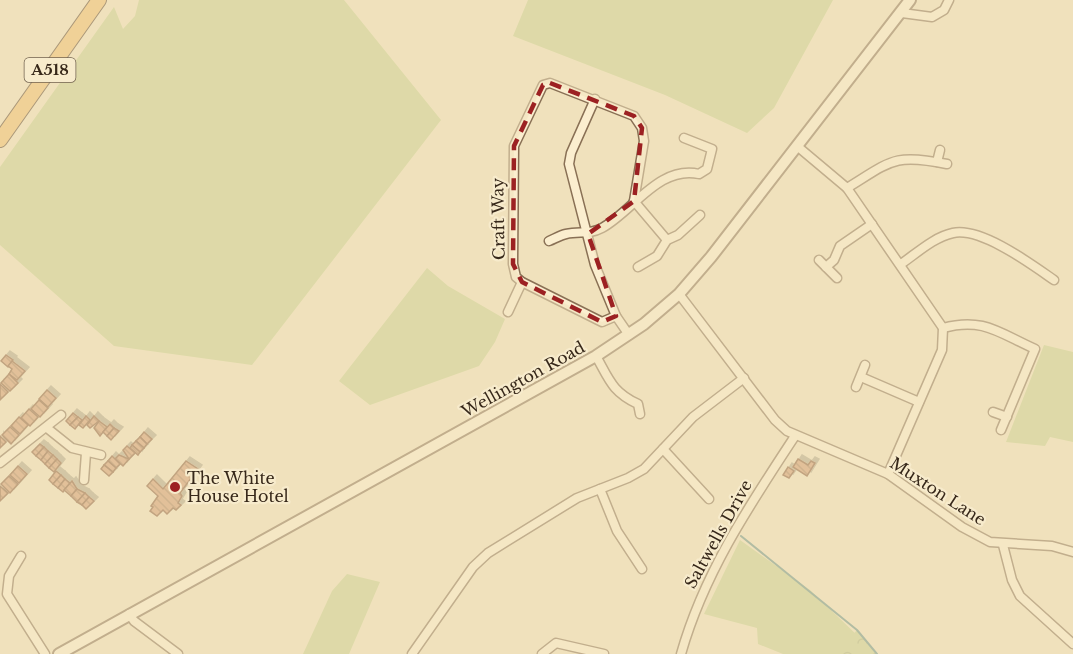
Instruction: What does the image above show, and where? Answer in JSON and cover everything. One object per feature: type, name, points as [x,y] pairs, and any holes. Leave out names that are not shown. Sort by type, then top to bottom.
[{"type":"highway","name":"A518","points":[[0,140],[99,0]]},
{"type":"street","name":"Wellington Road","points":[[59,654],[596,356],[629,335],[679,294],[798,146],[910,0]]},
{"type":"street","points":[[902,13],[932,17],[944,10],[949,0]]},
{"type":"street","name":"Craft Way","points":[[522,282],[516,277],[513,264],[514,146],[543,85],[550,83],[595,99]]},
{"type":"street","points":[[629,335],[616,315],[595,265],[569,164],[571,153],[595,99],[633,116],[642,128],[644,141],[634,201],[667,240]]},
{"type":"street","points":[[549,241],[566,234],[588,234],[604,227],[634,201],[671,177],[685,171],[699,174],[707,169],[712,149],[684,138]]},
{"type":"street","points":[[798,146],[847,188],[943,328],[942,350],[888,474]]},
{"type":"street","points":[[937,162],[940,150]]},
{"type":"street","points":[[847,188],[888,164],[904,158],[947,164]]},
{"type":"street","points":[[638,267],[657,256],[667,240],[678,235],[700,215]]},
{"type":"street","points":[[837,278],[823,263],[834,260],[840,246],[872,224]]},
{"type":"street","points":[[901,264],[939,238],[965,232],[981,236],[1054,280]]},
{"type":"street","points":[[1044,273],[1050,265]]},
{"type":"street","points":[[508,312],[522,282],[602,322],[616,315]]},
{"type":"street","name":"Muxton Lane","points":[[679,294],[775,420],[795,436],[888,474],[962,528],[990,542],[1003,545],[1052,546],[1073,552]]},
{"type":"street","points":[[943,328],[963,323],[977,323],[1035,349],[1001,430]]},
{"type":"street","points":[[596,356],[620,396],[638,404]]},
{"type":"street","points":[[856,387],[865,365]]},
{"type":"street","points":[[861,377],[919,402]]},
{"type":"street","points":[[412,654],[473,567],[488,553],[554,510],[644,469],[711,401],[744,378]]},
{"type":"street","points":[[638,404],[646,397]]},
{"type":"street","points":[[638,404],[640,414]]},
{"type":"street","points":[[993,412],[1007,417]]},
{"type":"street","points":[[0,463],[61,415]]},
{"type":"street","points":[[47,428],[72,448],[101,455]]},
{"type":"street","name":"Saltwells Drive","points":[[681,654],[698,599],[727,542],[795,436]]},
{"type":"street","points":[[663,449],[709,499]]},
{"type":"street","points":[[84,480],[86,453]]},
{"type":"street","points":[[600,489],[617,531],[642,569]]},
{"type":"street","points":[[1003,545],[1011,580],[1020,596],[1073,644]]},
{"type":"street","points":[[21,556],[9,576],[7,594],[45,654]]},
{"type":"street","points":[[129,614],[134,621],[178,654]]},
{"type":"street","points":[[543,654],[556,643],[604,654]]},
{"type":"highlighted area","points":[[550,83],[634,116],[642,128],[634,201],[588,234],[616,316],[602,322],[522,282],[513,264],[514,146],[543,85]]},
{"type":"green space","points":[[139,0],[344,0],[441,120],[252,365],[114,346],[0,245],[0,167],[114,7],[123,29],[135,16]]},
{"type":"green space","points":[[528,0],[833,0],[774,108],[747,133],[665,95],[513,36]]},
{"type":"green space","points":[[427,268],[448,286],[505,319],[495,342],[479,366],[370,405],[339,381]]},
{"type":"green space","points":[[1044,345],[1073,352],[1073,442],[1050,437],[1045,446],[1006,442]]},
{"type":"green space","points":[[740,540],[810,590],[859,637],[845,654],[783,654],[758,644],[757,628],[704,614]]},
{"type":"green space","points":[[347,574],[380,582],[349,654],[303,654],[332,591]]},
{"type":"green space","points":[[857,630],[877,654],[836,654]]},
{"type":"building","points":[[6,355],[13,360],[8,367],[1,361]]},
{"type":"building","points":[[12,361],[25,371],[17,380],[9,374],[12,369],[8,366]]},
{"type":"building","points":[[9,374],[18,383],[10,391],[1,383]]},
{"type":"building","points":[[0,384],[8,392],[0,400]]},
{"type":"building","points":[[47,390],[56,398],[48,407],[39,399]]},
{"type":"building","points":[[39,400],[48,408],[40,417],[31,409]]},
{"type":"building","points":[[29,409],[38,417],[30,426],[21,418]]},
{"type":"building","points":[[73,413],[78,417],[70,425],[66,421]]},
{"type":"building","points":[[86,416],[90,420],[83,428],[79,425]]},
{"type":"building","points":[[94,416],[99,421],[90,428],[87,425]]},
{"type":"building","points":[[19,417],[28,425],[20,434],[11,426]]},
{"type":"building","points":[[78,417],[82,420],[75,429],[70,425]]},
{"type":"building","points":[[99,421],[107,427],[100,436],[94,428]]},
{"type":"building","points":[[110,424],[114,428],[107,436],[103,432]]},
{"type":"building","points":[[10,427],[19,435],[11,444],[2,435]]},
{"type":"building","points":[[114,428],[119,431],[111,440],[107,436]]},
{"type":"building","points":[[144,432],[152,439],[147,444],[140,437]]},
{"type":"building","points":[[0,436],[6,442],[0,448]]},
{"type":"building","points":[[140,437],[147,444],[144,448],[136,441]]},
{"type":"building","points":[[136,441],[144,448],[140,452],[132,445]]},
{"type":"building","points":[[40,444],[44,447],[36,456],[32,452]]},
{"type":"building","points":[[132,445],[140,452],[138,455],[130,448]]},
{"type":"building","points":[[127,446],[135,453],[129,459],[123,450]]},
{"type":"building","points":[[44,447],[48,451],[41,460],[36,456]]},
{"type":"building","points":[[48,451],[53,455],[45,464],[41,460]]},
{"type":"building","points":[[53,455],[57,459],[49,468],[45,464]]},
{"type":"building","points":[[119,455],[129,459],[123,466],[115,459]]},
{"type":"building","points":[[112,456],[120,464],[116,468],[108,461]]},
{"type":"building","points":[[57,459],[61,463],[54,472],[49,468]]},
{"type":"building","points":[[798,459],[808,465],[811,461],[815,463],[807,476],[793,467]]},
{"type":"building","points":[[108,461],[116,468],[113,472],[104,465]]},
{"type":"building","name":"The White House Hotel","points":[[186,461],[198,469],[180,493],[182,496],[178,503],[181,505],[176,510],[173,508],[167,514],[163,510],[157,516],[150,511],[158,496],[147,486],[153,479],[163,489]]},
{"type":"building","points":[[104,465],[113,472],[109,476],[101,469]]},
{"type":"building","points":[[18,466],[27,474],[19,483],[10,475]]},
{"type":"building","points":[[788,467],[794,471],[789,478],[783,475]]},
{"type":"building","points":[[56,471],[61,475],[53,484],[49,480]]},
{"type":"building","points":[[61,475],[65,479],[58,488],[53,484]]},
{"type":"building","points":[[9,476],[18,484],[10,493],[1,484]]},
{"type":"building","points":[[65,479],[70,483],[63,492],[58,488]]},
{"type":"building","points":[[72,481],[77,489],[71,496],[64,490]]},
{"type":"building","points":[[0,486],[8,493],[0,501]]},
{"type":"building","points":[[77,489],[85,493],[77,502],[71,496]]},
{"type":"building","points":[[85,493],[89,497],[82,505],[77,502]]},
{"type":"building","points":[[89,497],[94,501],[86,509],[82,505]]},
{"type":"waterway","points":[[741,536],[857,630],[877,654]]},
{"type":"place","name":"The White House Hotel","points":[[175,487]]}]
